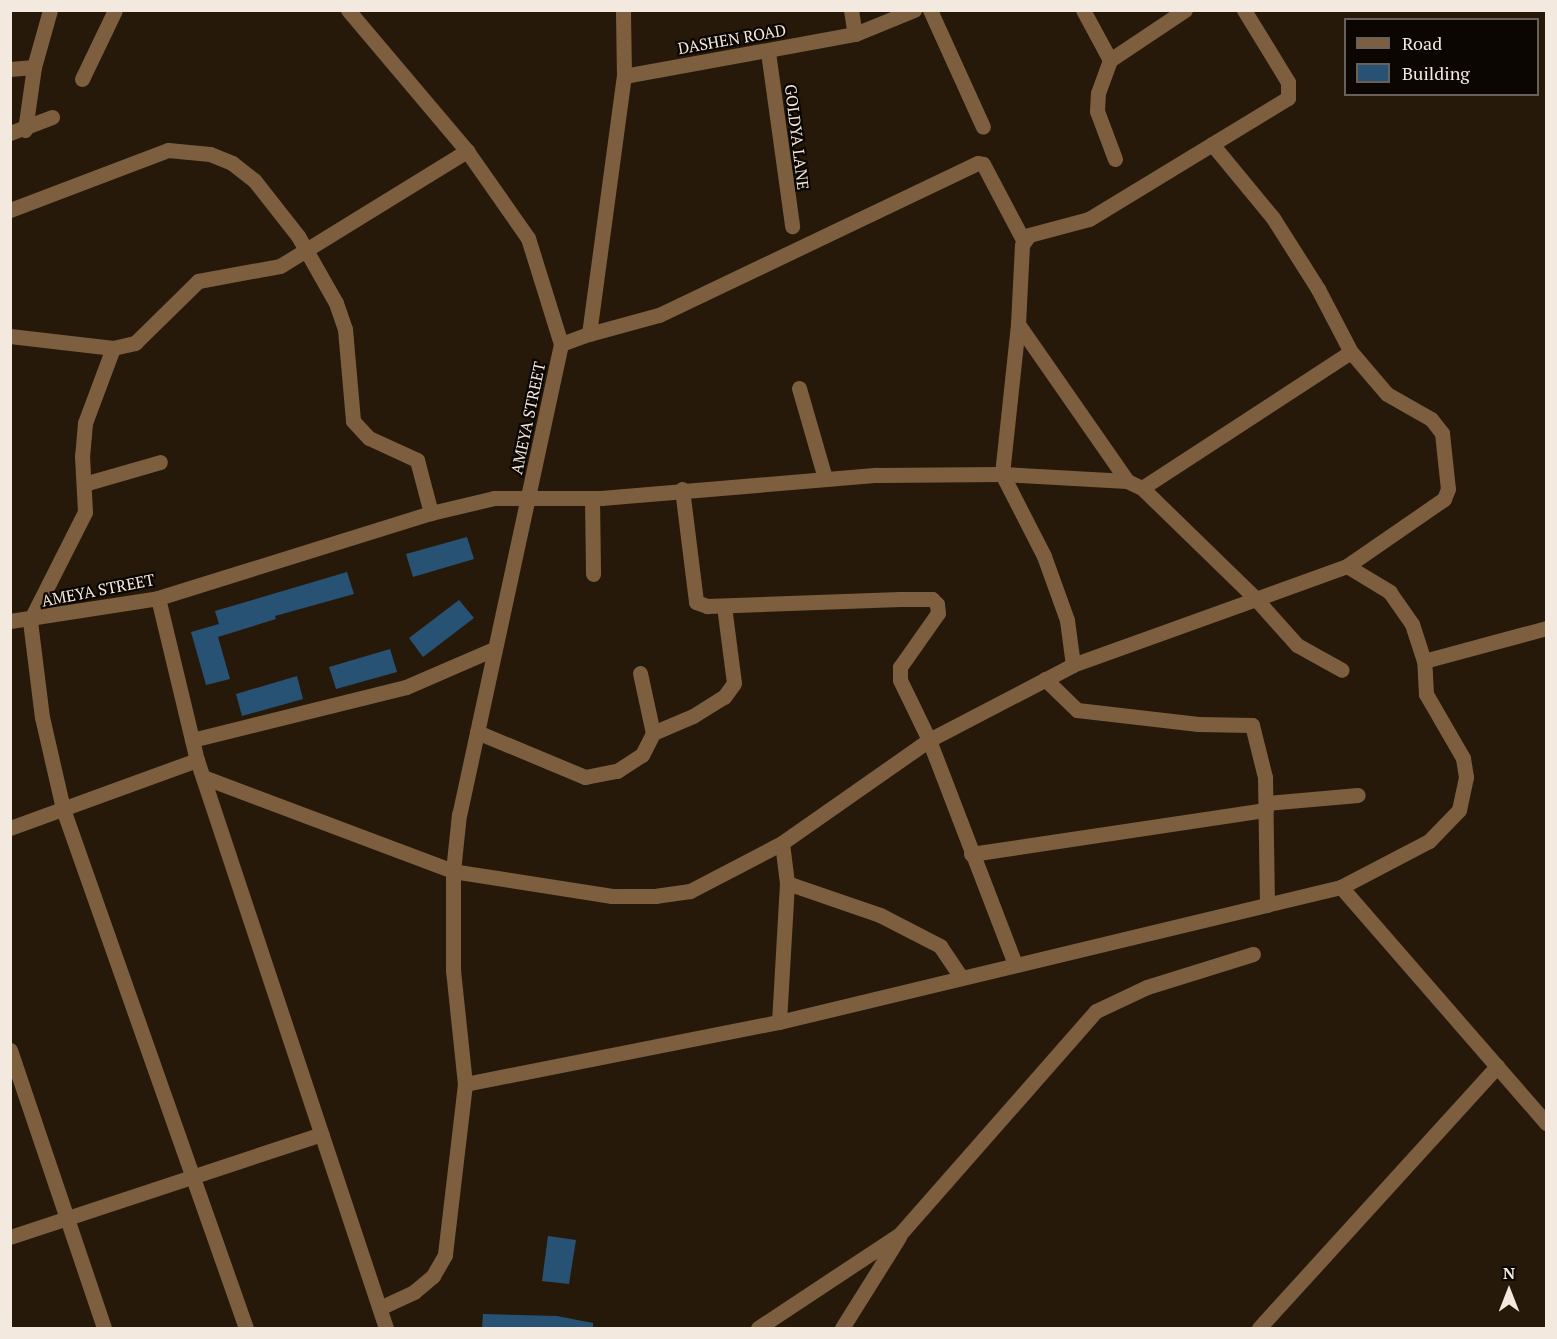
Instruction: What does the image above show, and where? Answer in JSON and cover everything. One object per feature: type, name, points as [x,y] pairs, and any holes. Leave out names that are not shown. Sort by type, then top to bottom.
[{"type":"street","points":[[18,132],[50,10]]},
{"type":"street","points":[[82,79],[115,10]]},
{"type":"street","points":[[348,10],[467,152],[528,238],[561,344]]},
{"type":"street","points":[[589,334],[624,76],[623,10]]},
{"type":"street","points":[[851,10],[855,34]]},
{"type":"street","name":"DASHEN ROAD","points":[[624,76],[768,52],[855,34],[914,10]]},
{"type":"street","points":[[930,10],[983,127]]},
{"type":"street","points":[[1083,10],[1110,60]]},
{"type":"street","points":[[1115,159],[1097,111],[1098,93],[1110,60],[1185,10]]},
{"type":"street","points":[[1073,665],[1066,620],[1044,556],[1002,474],[1018,324],[1023,240],[1089,219],[1284,102],[1290,93],[1288,82],[1244,10]]},
{"type":"street","name":"GOLDYA LANE","points":[[768,52],[792,226]]},
{"type":"street","points":[[10,69],[34,68]]},
{"type":"street","points":[[18,132],[52,117]]},
{"type":"street","points":[[203,777],[453,871],[578,893],[656,896],[690,891],[782,843],[929,740],[1073,665],[1347,566],[1444,499],[1448,489],[1439,428],[1387,394],[1351,352],[1318,289],[1273,218],[1212,144]]},
{"type":"street","points":[[10,210],[179,149],[210,154],[254,180],[306,250],[345,330],[353,421],[369,438],[417,460],[431,513]]},
{"type":"street","points":[[10,336],[113,348],[135,343],[198,281],[280,266],[467,152]]},
{"type":"street","name":"AMEYA STREET","points":[[10,621],[30,621],[158,598],[431,513],[494,498],[530,497],[561,344],[659,315],[978,163],[983,164],[1023,240]]},
{"type":"street","points":[[1018,324],[1127,481]]},
{"type":"street","points":[[113,348],[85,423],[82,456],[86,512],[30,621],[42,717],[63,809],[246,1329]]},
{"type":"street","points":[[1142,488],[1351,352]]},
{"type":"street","points":[[799,388],[825,478]]},
{"type":"street","points":[[84,484],[160,462]]},
{"type":"street","points":[[379,1308],[414,1292],[433,1276],[445,1255],[465,1084],[453,970],[453,871],[460,805],[530,497],[592,498],[825,478],[1002,474],[1127,481],[1142,488],[1257,599],[1297,645],[1342,670]]},
{"type":"street","points":[[682,489],[692,597],[707,606],[932,599],[939,613],[899,674],[929,740],[1015,964]]},
{"type":"street","points":[[592,498],[593,574]]},
{"type":"street","points":[[465,1084],[779,1022],[1341,887],[1430,841],[1459,810],[1466,777],[1463,759],[1429,701],[1424,661],[1412,624],[1390,592],[1347,566]]},
{"type":"street","points":[[158,598],[197,760],[386,1329]]},
{"type":"street","points":[[652,733],[693,716],[724,697],[734,683],[724,606]]},
{"type":"street","points":[[1424,661],[1546,628]]},
{"type":"street","points":[[192,740],[406,687],[494,649]]},
{"type":"street","points":[[477,732],[585,777],[617,771],[642,755],[652,733],[640,673]]},
{"type":"street","points":[[1046,679],[1077,710],[1198,724],[1252,724],[1262,756],[1266,806],[1267,905]]},
{"type":"street","points":[[10,828],[197,760]]},
{"type":"street","points":[[971,854],[1266,806],[1358,795]]},
{"type":"street","points":[[779,1022],[787,883],[782,843]]},
{"type":"street","points":[[787,883],[880,915],[940,946],[961,977]]},
{"type":"street","points":[[1341,887],[1546,1123]]},
{"type":"street","points":[[842,1329],[874,1283],[900,1234],[1096,1011],[1147,987],[1253,954]]},
{"type":"street","points":[[10,1050],[104,1329]]},
{"type":"street","points":[[1259,1329],[1497,1065]]},
{"type":"street","points":[[10,1237],[193,1174],[321,1134]]},
{"type":"street","points":[[758,1329],[900,1234]]},
{"type":"building","points":[[467,537],[474,559],[413,577],[406,554]]},
{"type":"building","points":[[347,572],[354,594],[275,616],[276,619],[218,637],[230,679],[206,685],[191,632],[219,624],[215,611]]},
{"type":"building","points":[[459,600],[474,618],[423,657],[409,638]]},
{"type":"building","points":[[390,649],[397,672],[336,689],[329,667]]},
{"type":"building","points":[[297,676],[303,699],[242,716],[236,694]]},
{"type":"building","points":[[548,1236],[576,1240],[569,1284],[542,1281]]},
{"type":"building","points":[[483,1314],[557,1316],[593,1323],[593,1329],[482,1329]]}]
